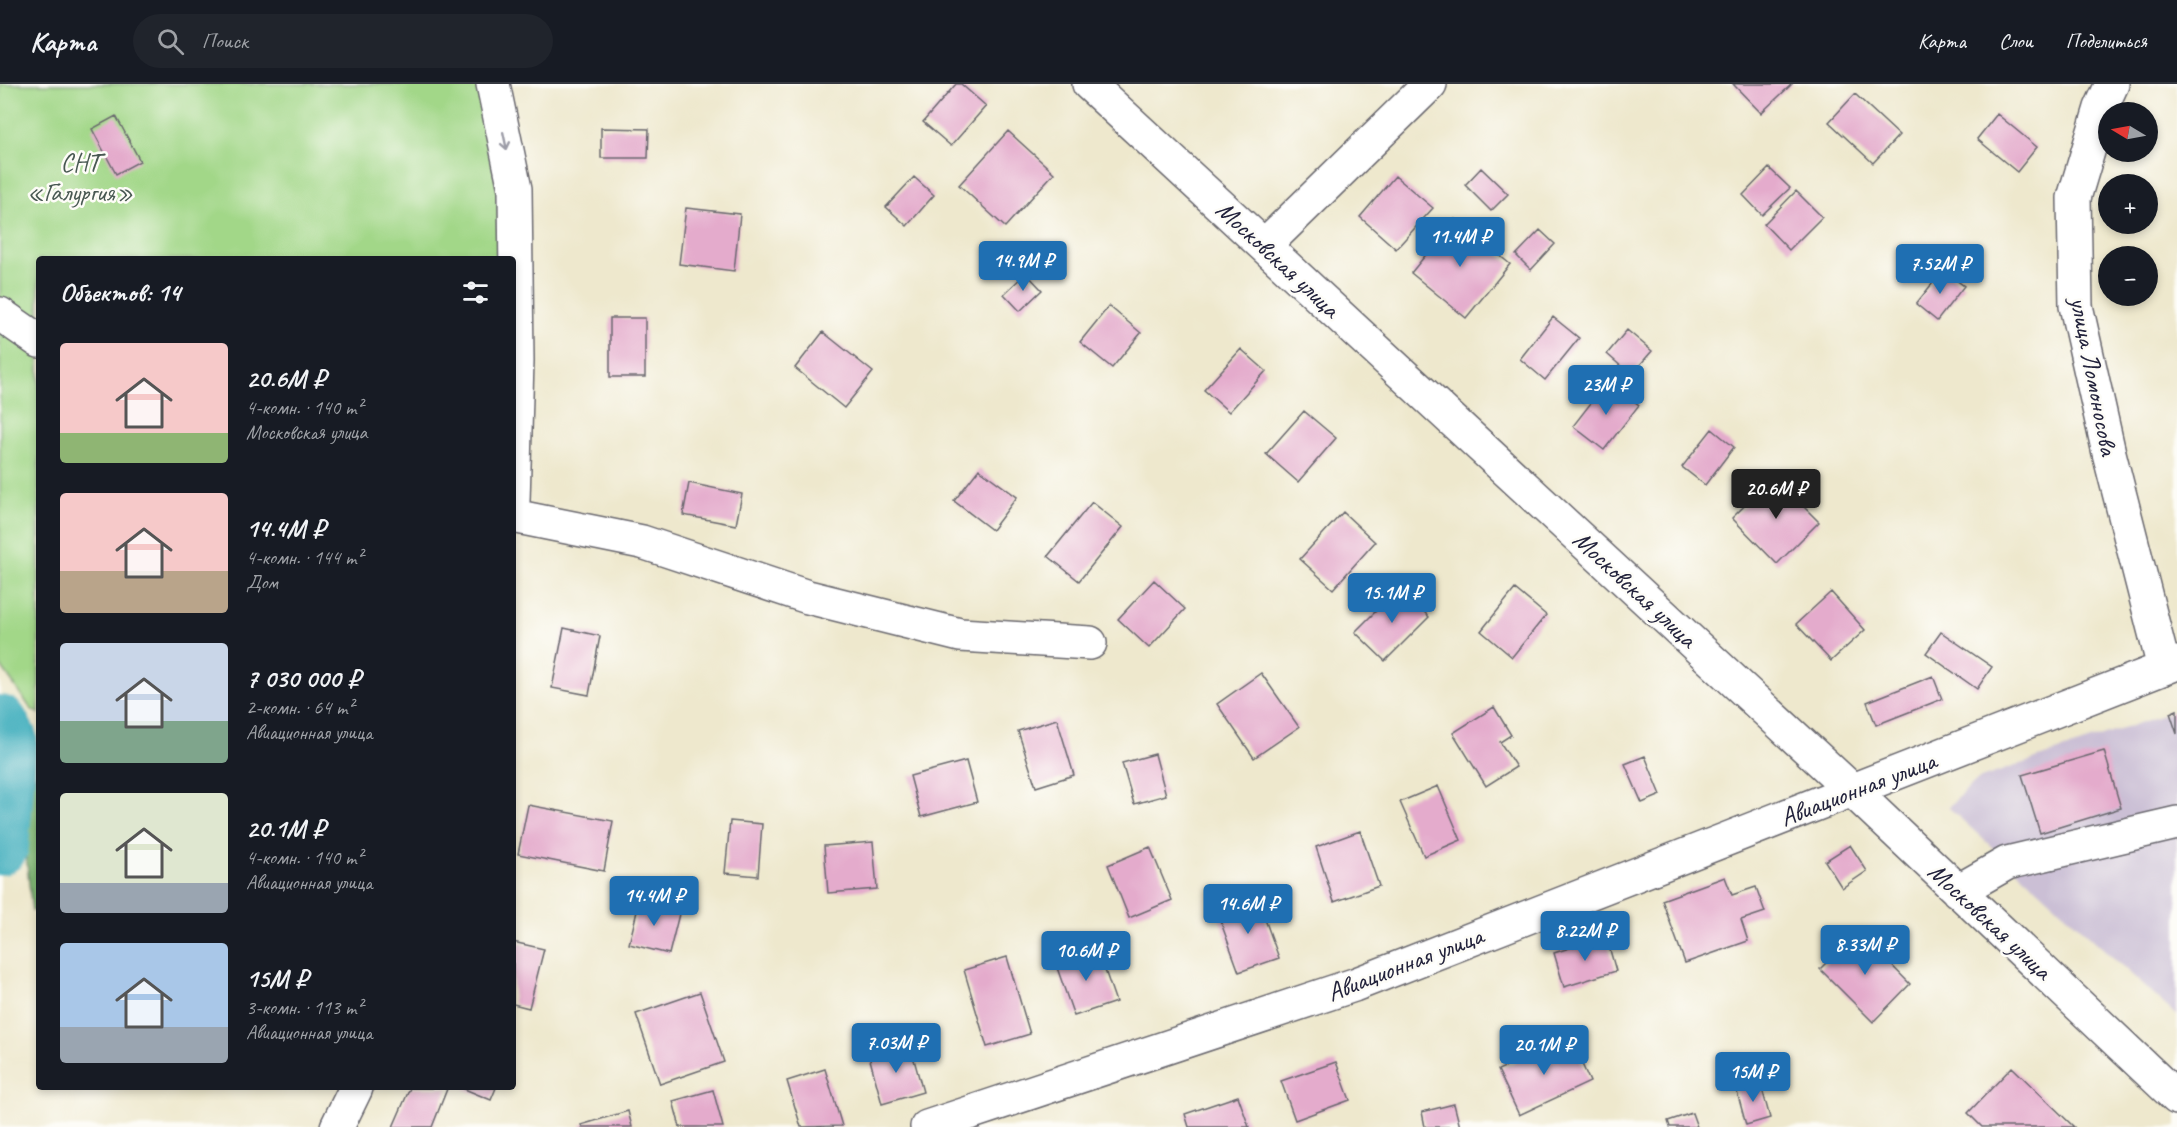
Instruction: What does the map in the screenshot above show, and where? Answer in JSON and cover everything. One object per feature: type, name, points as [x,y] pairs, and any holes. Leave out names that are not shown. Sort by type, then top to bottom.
[{"type":"street","points":[[494,84],[515,189],[516,256]]},
{"type":"street","name":"Московская улица","points":[[1089,84],[1853,791],[2177,1098]]},
{"type":"street","points":[[1264,246],[1430,84]]},
{"type":"street","name":"улица Ломоносова","points":[[2112,84],[2101,108],[2074,198],[2076,306],[2109,453],[2170,666]]},
{"type":"street","points":[[516,275],[516,395]]},
{"type":"street","points":[[0,314],[36,339]]},
{"type":"street","points":[[516,517],[642,542],[808,597],[960,635],[1089,643]]},
{"type":"street","name":"Авиационная улица","points":[[927,1127],[1354,985],[2170,666]]},
{"type":"street","points":[[1958,891],[2007,863],[2177,823]]},
{"type":"street","points":[[338,1127],[355,1090]]},
{"type":"shaded area","points":[[2177,710],[2177,1016],[1948,807],[1978,779]]},
{"type":"green space","name":"СНТ «Галургия»","points":[[0,84],[478,84],[498,191],[498,256],[36,256],[36,712],[31,709],[0,665]]},
{"type":"green space","points":[[36,776],[36,910],[32,911],[22,816],[25,794]]},
{"type":"building","points":[[956,84],[961,84],[986,106],[951,146],[923,122]]},
{"type":"building","points":[[1733,84],[1792,84],[1761,113]]},
{"type":"building","points":[[1855,94],[1899,135],[1873,163],[1829,122]]},
{"type":"building","points":[[1997,114],[2037,147],[2017,172],[1977,139]]},
{"type":"building","points":[[116,116],[140,161],[116,174],[92,129]]},
{"type":"building","points":[[601,128],[649,129],[648,158],[601,158]]},
{"type":"building","points":[[1008,131],[1054,173],[1005,227],[959,185]]},
{"type":"building","points":[[1481,168],[1508,194],[1491,211],[1465,185]]},
{"type":"building","points":[[1769,168],[1790,188],[1762,215],[1743,195]]},
{"type":"building","points":[[1395,176],[1433,208],[1396,249],[1360,217]]},
{"type":"building","points":[[914,177],[934,195],[907,226],[886,207]]},
{"type":"building","points":[[1796,191],[1822,217],[1789,250],[1764,224]]},
{"type":"building","points":[[686,208],[740,214],[734,271],[679,264]]},
{"type":"building","points":[[1455,219],[1510,264],[1466,318],[1411,273]]},
{"type":"building","points":[[1540,230],[1555,244],[1531,270],[1516,255]]},
{"type":"building","points":[[1943,270],[1964,286],[1937,321],[1916,304]]},
{"type":"building","points":[[1026,273],[1042,290],[1020,311],[1004,294]]},
{"type":"building","points":[[1109,306],[1141,333],[1112,368],[1080,342]]},
{"type":"building","points":[[1553,317],[1579,338],[1545,380],[1520,359]]},
{"type":"building","points":[[610,318],[645,318],[645,377],[610,377]]},
{"type":"building","points":[[1627,330],[1652,351],[1631,375],[1607,354]]},
{"type":"building","points":[[823,332],[873,372],[844,408],[795,368]]},
{"type":"building","points":[[1241,349],[1266,371],[1229,412],[1204,390]]},
{"type":"building","points":[[1608,381],[1639,405],[1604,450],[1573,426]]},
{"type":"building","points":[[1304,411],[1336,438],[1298,482],[1266,454]]},
{"type":"building","points":[[1712,429],[1734,447],[1705,485],[1682,467]]},
{"type":"building","points":[[979,469],[1017,497],[992,530],[954,501]]},
{"type":"building","points":[[1774,477],[1819,522],[1777,564],[1732,518]]},
{"type":"building","points":[[689,483],[742,494],[736,525],[683,515]]},
{"type":"building","points":[[1092,502],[1123,527],[1079,581],[1048,556]]},
{"type":"building","points":[[1343,512],[1375,542],[1333,589],[1300,559]]},
{"type":"building","points":[[1154,580],[1185,609],[1149,648],[1118,619]]},
{"type":"building","points":[[1400,587],[1429,617],[1385,661],[1355,632]]},
{"type":"building","points":[[1515,589],[1546,615],[1512,657],[1481,631]]},
{"type":"building","points":[[1831,592],[1865,630],[1831,661],[1796,624]]},
{"type":"building","points":[[564,628],[600,636],[589,695],[552,688]]},
{"type":"building","points":[[1941,632],[1992,667],[1977,689],[1926,653]]},
{"type":"building","points":[[1261,673],[1299,727],[1254,758],[1217,704]]},
{"type":"building","points":[[1933,676],[1942,699],[1876,725],[1867,702]]},
{"type":"building","points":[[1494,707],[1511,735],[1500,742],[1516,767],[1486,786],[1453,733]]},
{"type":"building","points":[[2177,710],[2177,734],[2170,713]]},
{"type":"building","points":[[1057,719],[1074,775],[1036,787],[1018,731]]},
{"type":"building","points":[[2104,751],[2121,808],[2040,833],[2022,775]]},
{"type":"building","points":[[1155,754],[1166,795],[1134,804],[1122,763]]},
{"type":"building","points":[[1645,756],[1661,795],[1642,803],[1625,764]]},
{"type":"building","points":[[966,761],[977,802],[921,817],[910,776]]},
{"type":"building","points":[[1438,786],[1461,840],[1424,856],[1400,802]]},
{"type":"building","points":[[528,805],[613,821],[604,871],[518,854]]},
{"type":"building","points":[[730,821],[762,824],[758,876],[725,873]]},
{"type":"building","points":[[1360,831],[1379,886],[1334,902],[1316,847]]},
{"type":"building","points":[[873,842],[877,889],[828,893],[824,846]]},
{"type":"building","points":[[1850,845],[1867,871],[1842,888],[1825,861]]},
{"type":"building","points":[[1150,847],[1172,900],[1129,918],[1108,865]]},
{"type":"building","points":[[1725,877],[1732,895],[1756,887],[1765,912],[1741,920],[1748,941],[1685,963],[1662,900]]},
{"type":"building","points":[[1257,897],[1279,958],[1239,972],[1217,912]]},
{"type":"building","points":[[640,899],[680,910],[669,954],[629,944]]},
{"type":"building","points":[[1858,931],[1910,984],[1873,1022],[1820,969]]},
{"type":"building","points":[[1606,936],[1616,971],[1564,987],[1554,953]]},
{"type":"building","points":[[516,943],[544,949],[529,1008],[516,1005]]},
{"type":"building","points":[[1097,947],[1116,1002],[1074,1016],[1055,962]]},
{"type":"building","points":[[1007,957],[1030,1034],[987,1047],[964,970]]},
{"type":"building","points":[[700,992],[724,1062],[660,1084],[636,1014]]},
{"type":"building","points":[[1570,1037],[1590,1082],[1519,1115],[1498,1070]]},
{"type":"building","points":[[910,1045],[923,1092],[882,1104],[869,1056]]},
{"type":"building","points":[[1336,1062],[1350,1100],[1295,1120],[1281,1081]]},
{"type":"building","points":[[2012,1067],[2074,1127],[1982,1127],[1968,1113]]},
{"type":"building","points":[[825,1069],[842,1126],[801,1127],[787,1081]]},
{"type":"building","points":[[1760,1081],[1770,1118],[1746,1125],[1736,1088]]},
{"type":"building","points":[[409,1090],[447,1090],[432,1127],[393,1127]]},
{"type":"building","points":[[467,1090],[495,1090],[491,1100]]},
{"type":"building","points":[[713,1090],[723,1127],[680,1127],[673,1101]]},
{"type":"building","points":[[1238,1096],[1249,1127],[1189,1127],[1185,1114]]},
{"type":"building","points":[[1454,1104],[1460,1127],[1425,1127],[1422,1112]]},
{"type":"building","points":[[628,1111],[632,1127],[582,1127],[581,1125]]},
{"type":"building","points":[[1692,1113],[1697,1127],[1670,1127],[1668,1121]]},
{"type":"waterway","points":[[0,724],[9,741],[0,846]]}]
